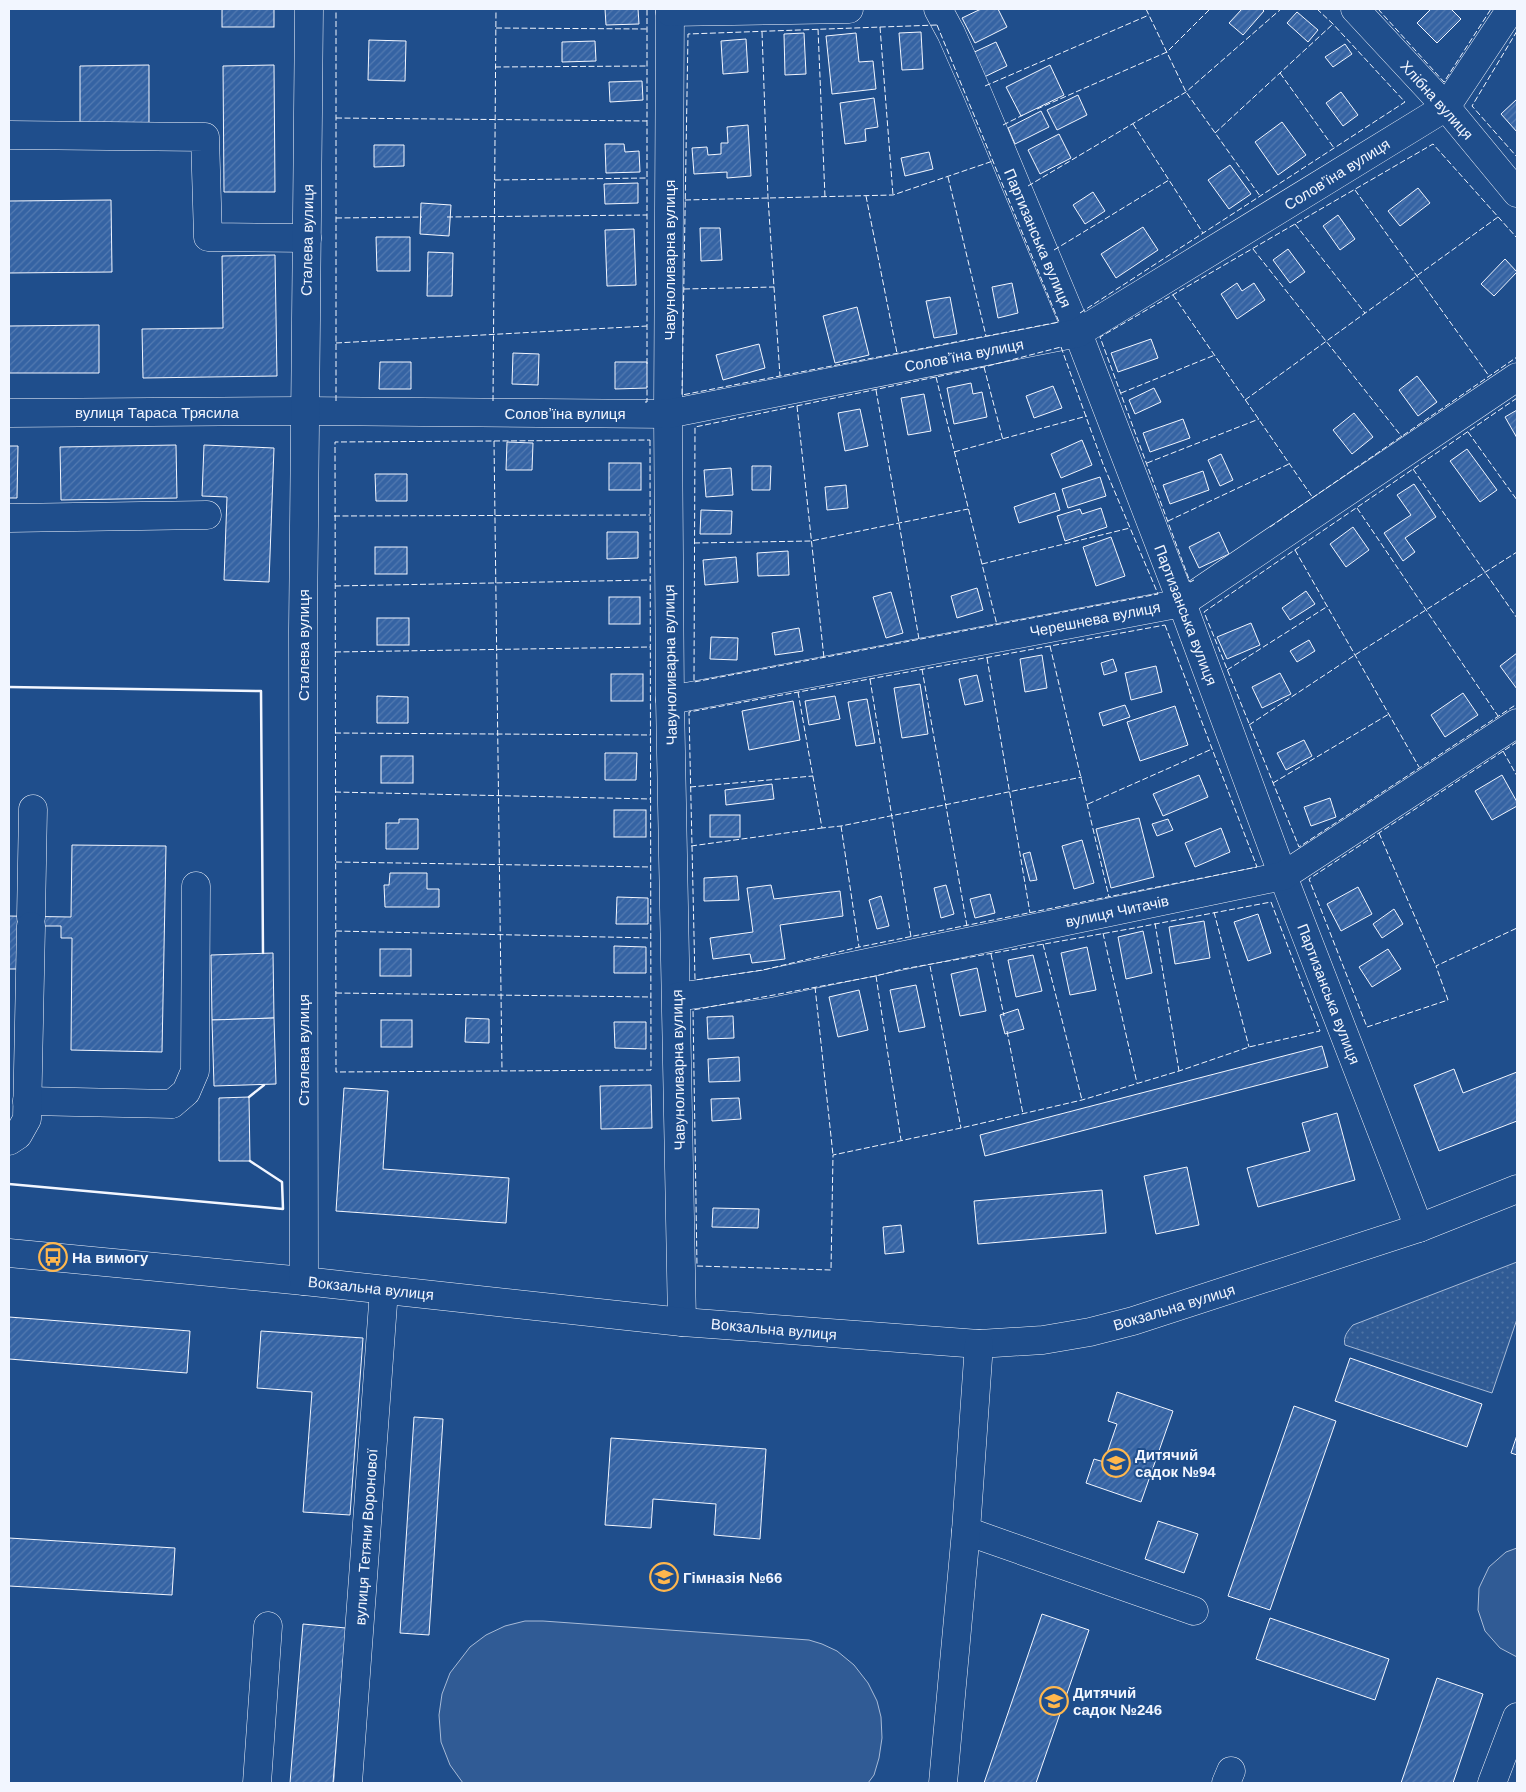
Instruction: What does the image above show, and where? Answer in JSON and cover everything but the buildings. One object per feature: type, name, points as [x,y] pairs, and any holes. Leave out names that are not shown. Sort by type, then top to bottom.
[{"type":"street","name":"Сталева вулиця","points":[[304,1281],[304,411],[309,9]]},
{"type":"street","points":[[670,10],[849,9]]},
{"type":"street","name":"Партизанська вулиця","points":[[938,9],[951,33],[977,92],[1078,333],[1182,603],[1283,876],[1419,1228]]},
{"type":"street","name":"Хлібна вулиця","points":[[1355,9],[1446,107],[1517,193]]},
{"type":"street","name":"Соловʼїна вулиця","points":[[304,411],[668,414],[1078,333],[1446,107],[1511,9]]},
{"type":"street","name":"Чавуноливарна вулиця","points":[[670,10],[668,414],[670,700],[682,1322]]},
{"type":"street","points":[[9,135],[205,137],[208,237],[307,238]]},
{"type":"street","name":"Черешнева вулиця","points":[[670,700],[1182,603],[1517,377]]},
{"type":"street","name":"вулиця Тараса Трясила","points":[[9,412],[304,411]]},
{"type":"street","points":[[9,518],[207,515]]},
{"type":"street","name":"вулиця Читачів","points":[[677,997],[766,984],[1283,876],[1517,723]]},
{"type":"street","points":[[9,1141],[18,1134],[27,1119],[33,809]]},
{"type":"street","points":[[27,1101],[172,1104],[186,1092],[194,1071],[196,886]]},
{"type":"street","name":"Вокзальна вулиця","points":[[9,1253],[304,1281],[682,1322],[980,1344],[1043,1340],[1090,1332],[1133,1321],[1419,1228],[1517,1189]]},
{"type":"street","name":"вулиця Тетяни Воронової","points":[[348,1783],[384,1290]]},
{"type":"street","points":[[943,1783],[966,1531],[980,1344]]},
{"type":"street","points":[[966,1531],[1194,1611]]},
{"type":"street","points":[[257,1783],[268,1626]]},
{"type":"street","points":[[1492,1783],[1517,1717]]},
{"type":"shaded area","points":[[1517,1262],[1517,1319],[1492,1393],[1345,1345],[1346,1335],[1353,1325]]},
{"type":"shaded area","points":[[1517,1548],[1517,1657],[1500,1648],[1485,1631],[1478,1610],[1479,1588],[1489,1567],[1506,1552]]},
{"type":"shaded area","points":[[525,1621],[809,1640],[822,1644],[837,1651],[854,1665],[868,1683],[877,1701],[881,1717],[882,1738],[874,1775],[868,1783],[463,1783],[450,1765],[441,1742],[439,1715],[442,1694],[450,1673],[470,1647],[486,1635],[505,1626]]},
{"type":"fence","points":[[336,9],[336,401]]},
{"type":"fence","points":[[493,401],[496,9]]},
{"type":"fence","points":[[647,9],[647,364]]},
{"type":"fence","points":[[1146,9],[1186,92],[1260,196]]},
{"type":"fence","points":[[1037,109],[1167,52],[1210,9]]},
{"type":"fence","points":[[1028,186],[1186,92],[1281,9]]},
{"type":"fence","points":[[1080,313],[1405,102],[1317,9]]},
{"type":"fence","points":[[1378,9],[1444,82],[1491,9]]},
{"type":"fence","points":[[985,86],[1149,15]]},
{"type":"fence","points":[[1215,133],[1333,24]]},
{"type":"fence","points":[[937,25],[1059,322],[682,395],[688,34],[937,25]]},
{"type":"fence","points":[[880,27],[893,195]]},
{"type":"fence","points":[[496,28],[647,29]]},
{"type":"fence","points":[[818,29],[825,197]]},
{"type":"fence","points":[[1517,31],[1472,106],[1517,157]]},
{"type":"fence","points":[[762,32],[768,198],[780,376]]},
{"type":"fence","points":[[495,67],[647,66]]},
{"type":"fence","points":[[1280,73],[1334,148]]},
{"type":"fence","points":[[1003,125],[1023,115]]},
{"type":"fence","points":[[336,118],[647,121]]},
{"type":"fence","points":[[1133,124],[1203,233]]},
{"type":"fence","points":[[1194,580],[1190,582],[1100,337],[1433,144],[1517,238]]},
{"type":"fence","points":[[685,200],[893,195],[993,161]]},
{"type":"fence","points":[[948,177],[986,336]]},
{"type":"fence","points":[[495,180],[647,178]]},
{"type":"fence","points":[[1054,250],[1169,180]]},
{"type":"fence","points":[[1355,190],[1489,376]]},
{"type":"fence","points":[[866,196],[897,353]]},
{"type":"fence","points":[[447,217],[647,215]]},
{"type":"fence","points":[[336,218],[422,217]]},
{"type":"fence","points":[[1245,400],[1498,217]]},
{"type":"fence","points":[[1295,224],[1365,313]]},
{"type":"fence","points":[[1253,249],[1402,437]]},
{"type":"fence","points":[[684,289],[774,287]]},
{"type":"fence","points":[[1173,295],[1313,498]]},
{"type":"fence","points":[[336,343],[647,326]]},
{"type":"fence","points":[[1061,347],[1103,464],[1158,594],[694,682],[695,427],[984,367],[1061,347]]},
{"type":"fence","points":[[1121,393],[1215,355]]},
{"type":"fence","points":[[1270,527],[1517,357]]},
{"type":"fence","points":[[984,367],[1003,440]]},
{"type":"fence","points":[[936,377],[997,625]]},
{"type":"fence","points":[[645,402],[647,402],[647,386]]},
{"type":"fence","points":[[876,390],[919,639]]},
{"type":"fence","points":[[1517,398],[1204,612],[1299,847],[1517,704]]},
{"type":"fence","points":[[797,406],[824,658]]},
{"type":"fence","points":[[954,452],[1087,416]]},
{"type":"fence","points":[[1147,463],[1259,419]]},
{"type":"fence","points":[[1468,432],[1517,500]]},
{"type":"fence","points":[[650,440],[651,1070],[336,1072],[335,442],[650,440]]},
{"type":"fence","points":[[494,441],[502,1071]]},
{"type":"fence","points":[[1168,521],[1289,464]]},
{"type":"fence","points":[[1413,469],[1517,618]]},
{"type":"fence","points":[[1357,508],[1498,716]]},
{"type":"fence","points":[[694,543],[811,541],[968,509]]},
{"type":"fence","points":[[334,516],[650,515]]},
{"type":"fence","points":[[982,564],[1130,528]]},
{"type":"fence","points":[[1295,550],[1419,767]]},
{"type":"fence","points":[[1249,725],[1517,552]]},
{"type":"fence","points":[[335,586],[650,580]]},
{"type":"fence","points":[[1227,670],[1328,606]]},
{"type":"fence","points":[[1165,625],[1257,867],[859,947],[763,970],[695,980],[689,712],[1165,625]]},
{"type":"fence","points":[[1050,646],[1109,897]]},
{"type":"fence","points":[[335,652],[650,647]]},
{"type":"fence","points":[[987,658],[1030,913]]},
{"type":"fence","points":[[922,669],[967,926]]},
{"type":"fence","points":[[870,679],[911,937]]},
{"type":"fence","points":[[798,692],[822,828],[841,826],[1082,777]]},
{"type":"fence","points":[[1273,783],[1389,714]]},
{"type":"fence","points":[[335,733],[651,735]]},
{"type":"fence","points":[[1517,742],[1309,879],[1367,1027],[1448,1000],[1436,966],[1517,928]]},
{"type":"fence","points":[[1088,804],[1212,749]]},
{"type":"fence","points":[[1503,751],[1517,776]]},
{"type":"fence","points":[[690,787],[813,776]]},
{"type":"fence","points":[[335,792],[651,799]]},
{"type":"fence","points":[[841,826],[859,947]]},
{"type":"fence","points":[[691,846],[822,828]]},
{"type":"fence","points":[[1379,833],[1436,966]]},
{"type":"fence","points":[[336,862],[651,867]]},
{"type":"fence","points":[[1271,902],[1320,1031],[1249,1047],[1179,1071],[1082,1100],[833,1155],[831,1270],[697,1266],[693,1010],[876,976],[903,969],[1271,902]]},
{"type":"fence","points":[[1214,912],[1249,1047]]},
{"type":"fence","points":[[1155,923],[1179,1071]]},
{"type":"fence","points":[[336,931],[651,938]]},
{"type":"fence","points":[[1103,933],[1137,1083]]},
{"type":"fence","points":[[1043,944],[1082,1100]]},
{"type":"fence","points":[[991,954],[1004,1016]]},
{"type":"fence","points":[[930,966],[961,1128]]},
{"type":"fence","points":[[876,976],[901,1140]]},
{"type":"fence","points":[[815,987],[833,1155]]},
{"type":"fence","points":[[336,993],[651,997]]},
{"type":"fence","points":[[1007,1031],[1023,1114]]},
{"type":"wall","points":[[9,687],[261,691],[263,953]]},
{"type":"wall","points":[[249,1097],[264,1085]]},
{"type":"wall","points":[[9,1184],[283,1209],[282,1182],[250,1161]]},
{"type":"place","name":"На вимогу","points":[[53,1257]]},
{"type":"place","name":"Дитячий садок №94","points":[[1116,1463]]},
{"type":"place","name":"Гімназія №66","points":[[664,1577]]},
{"type":"place","name":"Дитячий садок №246","points":[[1054,1701]]}]
